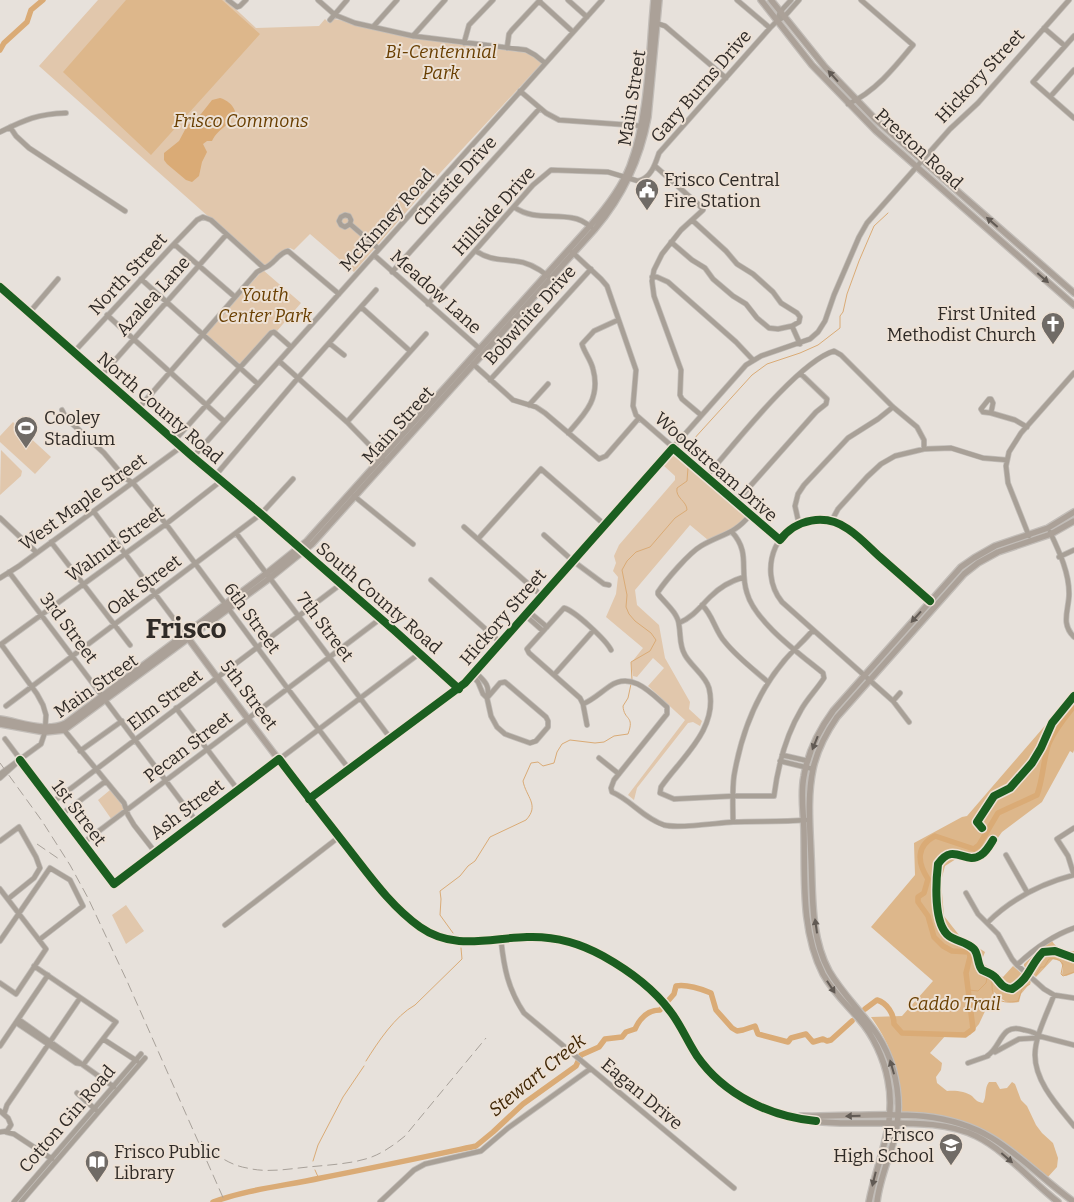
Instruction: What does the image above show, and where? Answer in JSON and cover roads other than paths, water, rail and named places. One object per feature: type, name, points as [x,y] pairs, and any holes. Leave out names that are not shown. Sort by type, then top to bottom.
[{"type":"main road","name":"Main Street","points":[[0,719],[45,730],[66,723],[302,550],[335,518],[384,459],[619,198],[643,126],[654,23],[654,0]]},
{"type":"main road","name":"Main Street","points":[[654,23],[659,0]]},
{"type":"main road","name":"Preston Road","points":[[761,0],[812,65],[848,104],[916,167],[1074,304]]},
{"type":"main road","name":"Preston Road","points":[[771,0],[825,67],[856,100],[921,161],[1074,293]]},
{"type":"main road","name":"Main Street","points":[[471,363],[480,349],[515,313]]},
{"type":"main road","name":"Main Street","points":[[326,525],[342,502],[353,494]]},
{"type":"main road","points":[[335,518],[343,505],[342,502]]},
{"type":"main road","points":[[1050,531],[1074,512]]},
{"type":"main road","points":[[810,765],[830,727],[956,572],[978,559],[1074,521]]},
{"type":"main road","points":[[877,1202],[893,1145],[897,1123],[896,1084],[886,1050],[873,1027],[836,982],[821,951],[809,879],[807,820],[802,794],[814,742],[827,719],[864,675],[932,603]]},
{"type":"main road","name":"5th Street","points":[[187,636],[309,799],[387,897],[411,920],[426,931],[442,937],[467,942],[539,937],[562,940],[582,946],[612,961],[656,995],[669,1010],[698,1057],[724,1084],[748,1101],[786,1116]]},
{"type":"main road","name":"Main Street","points":[[0,724],[45,730],[64,730],[104,697]]},
{"type":"main road","points":[[809,879],[806,914],[814,952],[830,986],[860,1020],[879,1052],[889,1087],[890,1115],[886,1144],[874,1176],[869,1202]]},
{"type":"main road","points":[[814,952],[821,951]]},
{"type":"main road","points":[[879,1052],[886,1050]]},
{"type":"main road","points":[[786,1116],[898,1115],[927,1116],[950,1120],[969,1126],[992,1137],[1074,1202]]},
{"type":"main road","points":[[786,1116],[816,1121],[925,1124],[948,1127],[970,1133],[990,1144],[1058,1202]]},
{"type":"main road","points":[[948,1127],[950,1120]]},
{"type":"main road","points":[[1028,1177],[1034,1171]]},
{"type":"street","points":[[228,0],[237,7],[245,1]]},
{"type":"street","points":[[318,0],[335,15],[356,23],[413,36],[529,51],[545,63]]},
{"type":"street","points":[[330,20],[347,0]]},
{"type":"street","points":[[373,27],[397,0]]},
{"type":"street","points":[[413,36],[445,0]]},
{"type":"street","points":[[464,43],[469,25],[492,0]]},
{"type":"street","points":[[568,0],[587,17]]},
{"type":"street","name":"McKinney Road","points":[[193,458],[601,0]]},
{"type":"street","points":[[737,0],[770,28]]},
{"type":"street","points":[[782,15],[791,0]]},
{"type":"street","points":[[782,15],[799,0]]},
{"type":"street","points":[[848,104],[856,100],[887,75],[913,45],[861,0]]},
{"type":"street","name":"Hickory Street","points":[[309,799],[459,689],[701,415],[753,360],[800,344],[810,339],[822,327],[859,237],[867,223],[950,128],[978,103],[1069,0]]},
{"type":"street","points":[[507,48],[509,34],[539,1],[573,32]]},
{"type":"street","name":"Gary Burns Drive","points":[[627,178],[638,182],[643,180],[655,166],[660,153],[782,15]]},
{"type":"street","points":[[654,23],[665,26],[726,78]]},
{"type":"street","points":[[1044,28],[1065,46]]},
{"type":"street","points":[[1074,36],[1033,82],[1074,118]]},
{"type":"street","points":[[1050,97],[1074,70]]},
{"type":"street","points":[[520,91],[552,118],[567,122],[643,126]]},
{"type":"street","name":"Christie Drive","points":[[392,272],[540,108]]},
{"type":"street","points":[[0,132],[30,118],[66,113]]},
{"type":"street","points":[[10,127],[16,136],[29,148],[125,211]]},
{"type":"street","points":[[655,166],[702,208],[702,211],[671,242],[660,258],[652,277],[654,296],[680,370],[680,395],[682,399],[701,415]]},
{"type":"street","name":"Hillside Drive","points":[[428,304],[533,185],[551,170],[608,172],[627,178]]},
{"type":"street","points":[[514,207],[534,215],[573,218],[592,228]]},
{"type":"street","name":"North Street","points":[[74,352],[174,244],[203,217],[207,218],[226,234]]},
{"type":"street","points":[[671,242],[688,257],[705,268],[713,279],[732,296],[749,306],[766,326],[775,330],[792,326],[800,319],[797,312],[781,303],[773,292],[753,274],[737,264],[726,251],[692,220]]},
{"type":"street","points":[[350,224],[379,249]]},
{"type":"street","points":[[226,234],[264,268]]},
{"type":"street","name":"Azalea Lane","points":[[101,376],[226,234]]},
{"type":"street","points":[[174,244],[235,297]]},
{"type":"street","points":[[138,409],[169,371],[257,272],[270,266],[283,252],[288,250],[339,294]]},
{"type":"street","points":[[476,251],[492,259],[525,262],[548,276]]},
{"type":"street","name":"Woodstream Drive","points":[[571,251],[607,286],[636,370],[633,406],[639,418],[780,540],[771,559],[770,572],[772,585],[782,602],[893,701],[909,722]]},
{"type":"street","name":"Meadow Lane","points":[[374,255],[480,349]]},
{"type":"street","name":"Bobwhite Drive","points":[[490,380],[590,268]]},
{"type":"street","points":[[652,277],[657,276],[668,282],[736,342],[753,360]]},
{"type":"street","points":[[28,313],[58,279]]},
{"type":"street","points":[[142,279],[258,384]]},
{"type":"street","name":"North County Road","points":[[0,287],[193,458],[302,550]]},
{"type":"street","points":[[215,476],[376,290]]},
{"type":"street","points":[[361,307],[410,351]]},
{"type":"street","points":[[107,315],[224,421]]},
{"type":"street","points":[[568,433],[588,411],[594,386],[593,368],[582,344],[594,331],[618,320]]},
{"type":"street","points":[[792,326],[800,344]]},
{"type":"street","points":[[174,441],[268,335],[274,332],[291,347]]},
{"type":"street","points":[[347,422],[426,334]]},
{"type":"street","points":[[329,343],[344,355]]},
{"type":"street","points":[[706,477],[767,407],[801,374],[817,361],[834,351],[841,355],[893,406],[917,426],[924,440],[924,449]]},
{"type":"street","points":[[279,361],[347,422],[384,459]]},
{"type":"street","points":[[471,363],[513,400],[536,407],[545,413],[596,458],[601,459],[639,418]]},
{"type":"street","points":[[1030,539],[1008,483],[1007,460],[1011,446],[1074,373]]},
{"type":"street","points":[[736,502],[806,423],[826,404],[827,399],[801,374]]},
{"type":"street","points":[[529,405],[548,384]]},
{"type":"street","points":[[799,524],[795,506],[798,494],[804,485],[848,438],[878,419],[893,406]]},
{"type":"street","name":"6th Street","points":[[62,410],[66,418],[104,453],[125,478],[133,482],[350,770]]},
{"type":"street","points":[[991,413],[1014,420],[1027,427]]},
{"type":"street","name":"West Maple Street","points":[[0,578],[94,512],[181,447]]},
{"type":"street","points":[[832,522],[838,509],[852,492],[880,464],[895,456],[924,449],[951,448],[983,458],[1007,460]]},
{"type":"street","points":[[478,539],[541,469],[605,525]]},
{"type":"street","name":"Oak Street","points":[[6,706],[236,533],[260,514],[293,480]]},
{"type":"street","name":"Walnut Street","points":[[1,645],[166,524],[221,481]]},
{"type":"street","points":[[353,494],[412,544]]},
{"type":"street","name":"5th Street","points":[[94,512],[187,636]]},
{"type":"street","points":[[732,532],[742,545],[747,595],[771,629],[823,674],[824,678],[802,709],[789,734],[780,761],[774,796],[674,799],[660,793],[660,790],[700,737],[706,725],[710,705],[709,687],[685,657],[681,646],[679,623],[671,609],[658,594],[696,549],[732,532],[744,523],[750,515]]},
{"type":"street","points":[[0,518],[36,552]]},
{"type":"street","points":[[780,540],[799,524],[814,520],[832,522],[848,529],[932,603]]},
{"type":"street","points":[[464,527],[542,596]]},
{"type":"street","points":[[1050,531],[1067,577],[1069,597],[1066,627],[1074,637]]},
{"type":"street","name":"7th Street","points":[[236,533],[391,739]]},
{"type":"street","points":[[544,535],[573,561],[604,584],[609,585]]},
{"type":"street","points":[[51,542],[130,645]]},
{"type":"street","name":"South County Road","points":[[302,550],[459,689]]},
{"type":"street","points":[[1060,557],[1074,550]]},
{"type":"street","name":"3rd Street","points":[[9,572],[196,821]]},
{"type":"street","points":[[679,623],[691,617],[710,596],[728,582],[744,577]]},
{"type":"street","points":[[431,580],[501,643]]},
{"type":"street","name":"Elm Street","points":[[53,802],[341,584]]},
{"type":"street","points":[[702,605],[717,632],[725,642],[768,682]]},
{"type":"street","points":[[587,725],[583,704],[576,694],[528,653],[528,649],[564,608],[572,612],[604,640],[610,650]]},
{"type":"street","points":[[527,613],[545,629]]},
{"type":"street","name":"Pecan Street","points":[[83,843],[380,619]]},
{"type":"street","points":[[733,822],[734,777],[743,739],[758,700],[768,682],[785,660],[813,630]]},
{"type":"street","points":[[554,675],[593,631]]},
{"type":"street","points":[[0,778],[41,744],[45,730],[46,712],[32,687],[1,645]]},
{"type":"street","name":"Ash Street","points":[[114,884],[420,653]]},
{"type":"street","points":[[474,674],[488,685],[487,698]]},
{"type":"street","points":[[474,674],[483,694],[487,698],[494,723],[501,730],[510,736],[533,743],[546,730],[549,723],[546,717],[504,681],[487,698]]},
{"type":"street","points":[[583,704],[611,685],[626,681],[637,682],[667,707],[668,711],[613,782],[610,790],[643,814],[666,825],[680,826],[807,820]]},
{"type":"street","points":[[480,687],[488,685]]},
{"type":"street","points":[[893,701],[900,693]]},
{"type":"street","points":[[176,708],[238,790]]},
{"type":"street","points":[[80,751],[122,721]]},
{"type":"street","points":[[64,730],[124,804],[134,826],[155,852]]},
{"type":"street","name":"1st Street","points":[[5,739],[114,884]]},
{"type":"street","points":[[782,755],[810,765]]},
{"type":"street","points":[[599,758],[619,774]]},
{"type":"street","points":[[0,774],[20,760]]},
{"type":"street","points":[[780,761],[810,765]]},
{"type":"street","points":[[62,814],[106,781]]},
{"type":"street","points":[[0,841],[20,827],[40,868],[34,878],[8,899]]},
{"type":"street","points":[[987,923],[998,911],[1027,892],[1053,881],[1074,875],[1068,856],[1057,839],[1074,828]]},
{"type":"street","points":[[225,926],[339,837]]},
{"type":"street","points":[[1006,855],[1027,892]]},
{"type":"street","points":[[0,941],[50,868],[70,880],[83,906],[39,940]]},
{"type":"street","points":[[0,889],[46,949],[16,994],[0,983]]},
{"type":"street","points":[[966,893],[978,914],[998,934],[1017,965],[1044,989],[1054,995],[1074,998]]},
{"type":"street","points":[[1017,965],[1047,940],[1074,928]]},
{"type":"street","name":"Eagan Drive","points":[[501,940],[506,975],[513,995],[521,1009],[590,1069],[734,1188]]},
{"type":"street","points":[[34,966],[116,1022],[83,1065]]},
{"type":"street","points":[[0,1046],[48,976]]},
{"type":"street","points":[[1054,995],[1039,1036],[1035,1054],[1037,1072],[1074,1126]]},
{"type":"street","points":[[14,1134],[10,1128],[9,1120],[1,1112],[7,1106],[80,998]]},
{"type":"street","points":[[17,1021],[21,1021],[49,1043],[115,1088]]},
{"type":"street","points":[[987,1056],[995,1049],[1006,1032],[1015,1028],[1074,1045]]},
{"type":"street","points":[[1023,1029],[1021,1034],[1024,1038]]},
{"type":"street","points":[[0,1035],[5,1038]]},
{"type":"street","points":[[968,1063],[987,1056],[1016,1040],[1039,1036]]},
{"type":"street","points":[[103,1039],[138,1062]]},
{"type":"street","name":"Cotton Gin Road","points":[[14,1202],[25,1193],[143,1056]]},
{"type":"street","points":[[380,1202],[414,1170],[425,1164],[481,1151],[508,1128],[590,1069]]},
{"type":"street","points":[[77,1092],[96,1110]]},
{"type":"street","points":[[6,1132],[10,1128]]},
{"type":"street","points":[[0,1132],[14,1134],[54,1160]]},
{"type":"street","name":"Cotton Gin Road","points":[[21,1202],[25,1193]]},
{"type":"waterway","points":[[0,50],[4,43],[27,22],[31,10],[43,0]]},
{"type":"waterway","points":[[690,457],[692,441],[752,375],[767,364],[818,345],[840,328],[840,316],[843,312],[847,294],[859,261],[874,226],[888,213]]},
{"type":"waterway","points":[[632,680],[631,662],[650,651],[656,640],[651,633],[629,614],[626,607],[627,595],[622,570],[627,561],[636,552],[650,547],[675,518],[687,510],[679,497],[677,488],[687,481],[688,468]]},
{"type":"waterway","points":[[453,933],[440,915],[440,891],[460,876],[475,861],[490,837],[526,820],[530,815],[532,805],[523,781],[531,763],[538,762],[543,766],[554,763],[557,752],[562,744],[570,740],[595,743],[604,742],[614,736],[628,734],[630,721],[625,714],[623,706],[628,698],[631,684]]},
{"type":"waterway","name":"Stewart Creek","points":[[865,1009],[877,1000],[881,1001],[889,1009],[893,1016],[894,1024],[902,1033],[965,1035],[973,1029],[966,973],[970,957],[969,952],[952,951],[943,946],[934,937],[928,916],[918,902],[918,897],[924,893],[928,879],[924,873],[920,855],[924,845],[935,836],[974,849],[979,845],[998,813],[1037,795],[1050,741],[1074,706]]},
{"type":"waterway","points":[[366,1061],[394,1023],[462,959],[461,948]]},
{"type":"waterway","points":[[1036,975],[1049,959],[1058,960],[1063,964],[1061,974],[1063,976],[1074,972]]},
{"type":"waterway","points":[[969,990],[978,991],[986,983],[987,978],[991,978],[993,993],[996,998],[1004,1002],[1011,1002],[1018,1001],[1022,989],[1030,984]]},
{"type":"waterway","name":"Stewart Creek","points":[[213,1202],[253,1191],[476,1146],[523,1104],[576,1066],[581,1055],[599,1047],[605,1039],[622,1037],[626,1032],[635,1029],[644,1015],[651,1011],[660,1010],[674,994],[676,986],[689,986],[711,993],[716,1010],[737,1031],[755,1026],[758,1034],[788,1042],[791,1038],[806,1034],[813,1042],[823,1039],[831,1040],[852,1021]]},
{"type":"waterway","points":[[313,1161],[318,1145],[343,1097],[364,1066]]},
{"type":"waterway","points":[[315,1170],[319,1179]]},
{"type":"railway","points":[[0,763],[42,821],[88,898],[225,1202]]},
{"type":"railway","points":[[37,844],[59,859]]},
{"type":"railway","points":[[201,1141],[228,1162],[240,1167],[255,1169],[285,1170],[347,1163],[369,1158],[379,1154],[405,1136],[486,1038]]},
{"type":"place","name":"Frisco Central Fire Station","points":[[647,211]]},
{"type":"place","name":"First United Methodist Church","points":[[1053,345]]},
{"type":"place","name":"Cooley Stadium","points":[[26,449]]},
{"type":"place","name":"Frisco High School","points":[[951,1166]]},
{"type":"place","name":"Frisco Public Library","points":[[97,1183]]},
{"type":"district","name":"Frisco","points":[[186,628]]},
{"type":"park label","name":"Bi-Centennial Park","points":[[441,62]]},
{"type":"park label","name":"Frisco Commons","points":[[241,121]]},
{"type":"park label","name":"Youth Center Park","points":[[265,305]]},
{"type":"park label","name":"Caddo Trail","points":[[954,1004]]}]
